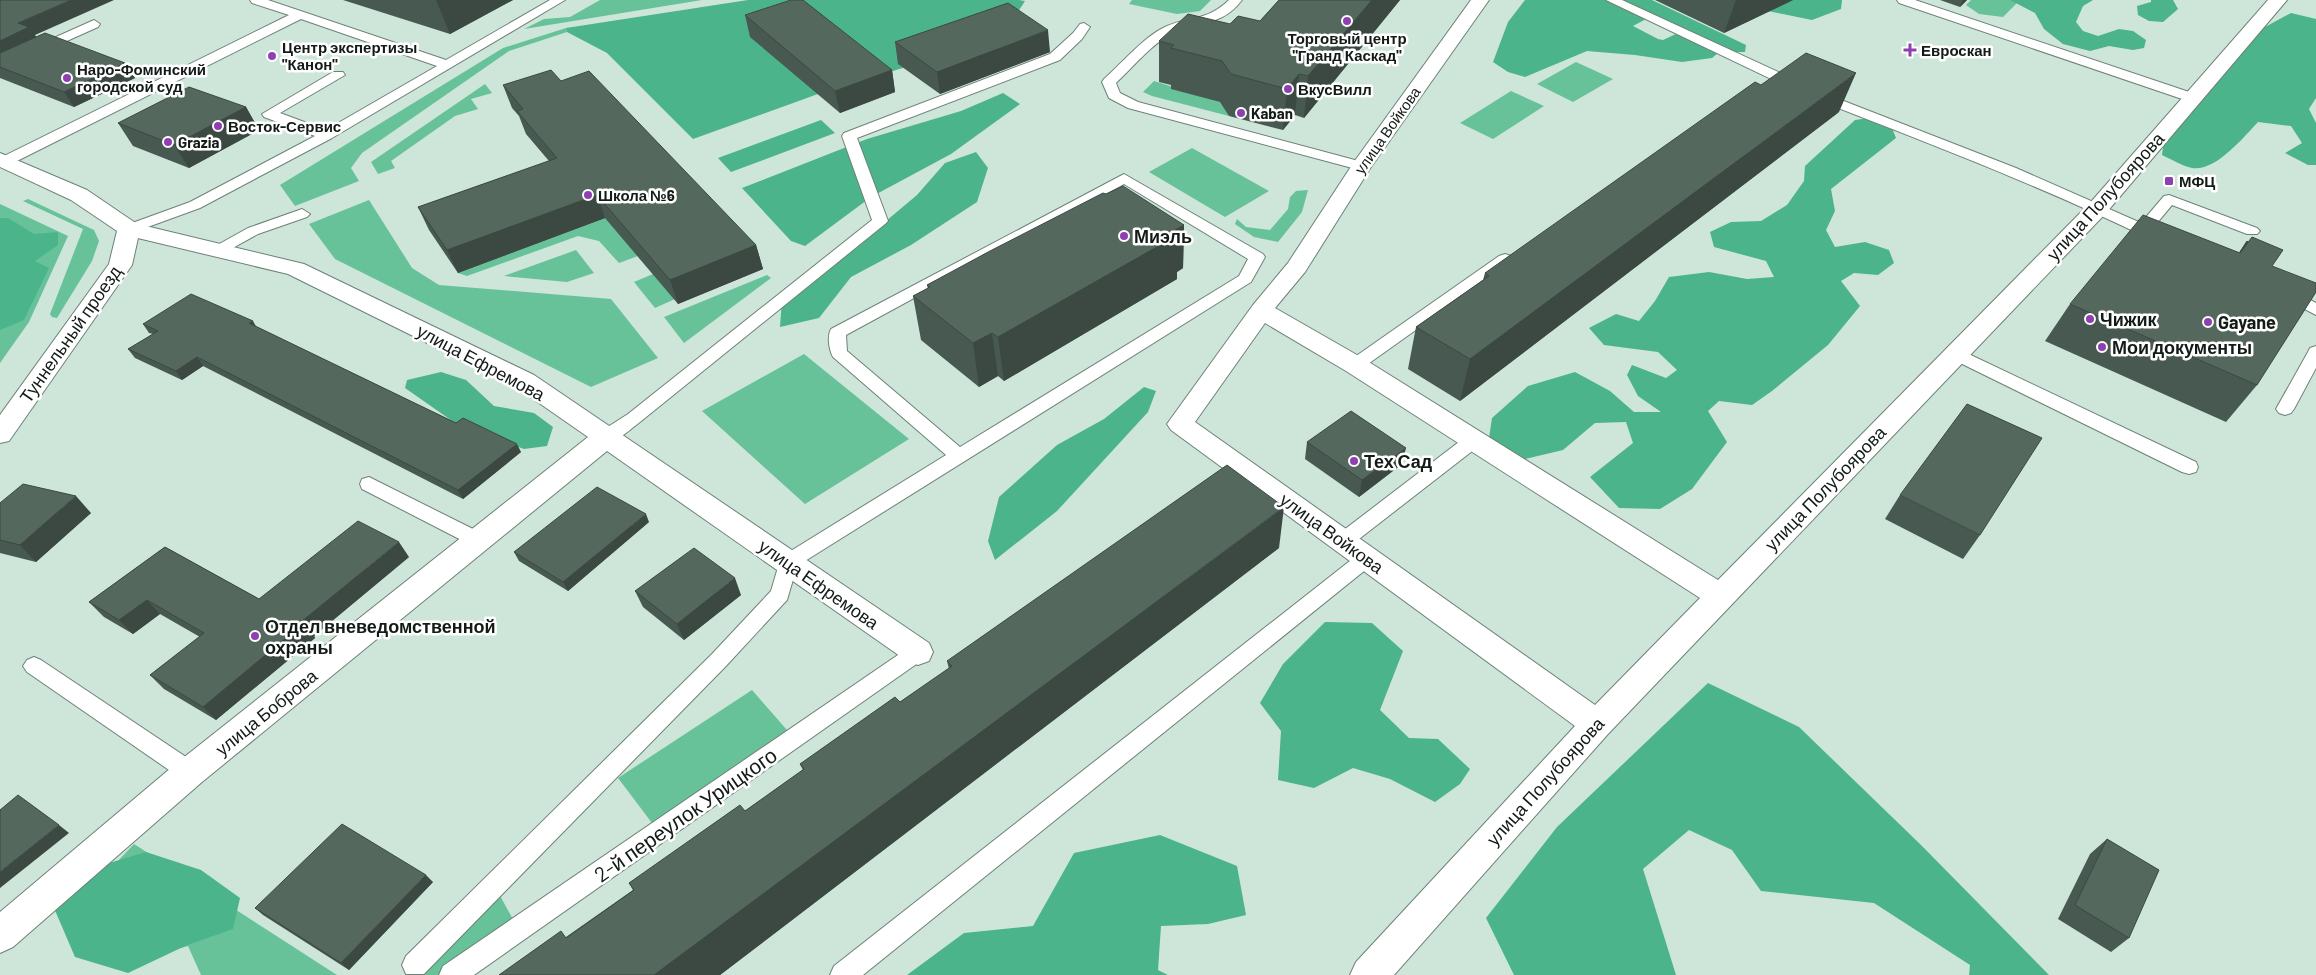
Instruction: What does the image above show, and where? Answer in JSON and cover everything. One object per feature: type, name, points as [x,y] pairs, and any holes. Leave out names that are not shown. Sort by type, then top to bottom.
[{"type":"street","name":"улица Войкова","points":[[1480,0],[1361,166],[1297,267],[1261,310],[1180,424],[1597,724]]},
{"type":"street","name":"улица Полубоярова","points":[[1369,975],[1597,724],[2098,208],[2278,0]]},
{"type":"street","name":"улица Ефремова","points":[[2,160],[79,195],[129,229],[296,269],[525,382],[918,652]]},
{"type":"street","name":"Туннельный проезд","points":[[0,434],[120,265],[129,229]]},
{"type":"street","points":[[1261,310],[1355,364],[1720,596]]},
{"type":"street","name":"улица Боброва","points":[[0,935],[190,772],[606,437]]},
{"type":"lane","points":[[256,0],[447,65]]},
{"type":"lane","points":[[129,229],[195,206],[327,135],[559,0]]},
{"type":"lane","points":[[1236,0],[1225,11],[1209,20],[1181,25],[1169,29],[1160,35],[1109,82],[1114,95],[1133,105],[1361,166]]},
{"type":"lane","points":[[1612,0],[1797,86],[2098,208],[2170,242]]},
{"type":"lane","points":[[1903,0],[2193,98]]},
{"type":"lane","points":[[2,160],[300,15]]},
{"type":"lane","points":[[0,67],[94,24]]},
{"type":"lane","points":[[606,437],[634,418],[880,221],[849,136],[1055,56],[1078,36],[1084,27]]},
{"type":"lane","points":[[327,135],[269,114],[338,75]]},
{"type":"lane","points":[[1763,85],[1797,86]]},
{"type":"lane","points":[[416,964],[726,653],[780,594],[788,562],[1245,280],[1257,257],[1124,178],[837,332],[839,354],[959,456]]},
{"type":"lane","points":[[2143,230],[2169,199],[2252,230]]},
{"type":"lane","points":[[217,251],[253,231],[302,214]]},
{"type":"lane","points":[[1355,364],[1519,249]]},
{"type":"lane","points":[[2276,288],[2293,295],[2316,310]]},
{"type":"lane","points":[[2285,409],[2316,352]]},
{"type":"lane","points":[[1956,354],[2190,467]]},
{"type":"lane","points":[[1343,541],[1474,440]]},
{"type":"lane","points":[[370,484],[478,540]]},
{"type":"lane","points":[[843,975],[1367,558]]},
{"type":"lane","name":"2-й переулок Урицкого","points":[[452,975],[918,652]]},
{"type":"lane","points":[[34,666],[190,772]]},
{"type":"green space","points":[[600,0],[702,0],[524,29],[544,19],[570,17]]},
{"type":"green space","points":[[748,0],[1025,1],[1010,24],[906,67],[818,94],[693,139],[607,53],[567,32],[566,28]]},
{"type":"green space","points":[[1132,0],[1211,0],[1200,11],[1177,14],[1129,4]]},
{"type":"green space","points":[[1525,0],[1607,0],[1648,18],[1633,26],[1658,39],[1663,40],[1678,33],[1718,53],[1712,58],[1682,62],[1635,55],[1587,51],[1525,77],[1508,72],[1493,62],[1508,22]]},
{"type":"green space","points":[[1617,0],[1652,0],[1746,45],[1745,52],[1725,52]]},
{"type":"green space","points":[[1744,0],[1842,0],[1841,9],[1812,20],[1768,11]]},
{"type":"green space","points":[[1971,0],[2020,0],[2003,17],[1979,14],[1966,5]]},
{"type":"green space","points":[[2010,0],[2093,0],[2083,6],[2076,22],[2083,31],[2098,36],[2119,29],[2133,31],[2146,40],[2144,48],[2133,50],[2109,46],[2090,51],[2063,44],[2044,29],[2035,13]]},
{"type":"green space","points":[[2151,0],[2173,0],[2178,9],[2163,22],[2149,21],[2138,15],[2137,6],[2151,2]]},
{"type":"green space","points":[[2291,13],[2316,19],[2316,98],[2309,109],[2316,123],[2316,165],[2308,165],[2285,153],[2302,143],[2291,126],[2258,122],[2237,145],[2210,165],[2192,168],[2162,155],[2164,140],[2265,27]]},
{"type":"green space","points":[[566,28],[567,32],[509,51],[362,153],[351,168],[359,181],[295,206],[280,185],[503,48]]},
{"type":"green space","points":[[1576,62],[1613,79],[1573,102],[1537,84]]},
{"type":"green space","points":[[1154,81],[1224,103],[1229,116],[1143,92]]},
{"type":"green space","points":[[485,84],[492,93],[471,99],[478,109],[455,116],[391,161],[395,168],[378,174],[371,162]]},
{"type":"green space","points":[[1511,91],[1544,106],[1493,139],[1460,123]]},
{"type":"green space","points":[[1003,93],[1020,104],[951,154],[871,197],[805,246],[791,241],[742,188],[867,139],[961,111]]},
{"type":"green space","points":[[1869,118],[1892,128],[1896,138],[1831,189],[1835,211],[1826,230],[1835,247],[1865,242],[1889,250],[1894,263],[1878,275],[1854,273],[1841,281],[1860,306],[1828,345],[1772,391],[1752,405],[1719,401],[1708,411],[1727,442],[1692,489],[1660,509],[1619,508],[1590,477],[1633,443],[1626,422],[1595,423],[1563,450],[1525,459],[1489,438],[1492,418],[1528,386],[1575,372],[1610,391],[1634,412],[1661,412],[1638,396],[1627,375],[1632,365],[1666,378],[1677,370],[1658,352],[1604,345],[1589,328],[1616,314],[1639,321],[1655,301],[1669,277],[1709,272],[1747,279],[1774,277],[1766,261],[1714,247],[1710,232],[1731,222],[1761,221],[1787,205],[1804,181],[1805,166],[1855,120]]},
{"type":"green space","points":[[821,120],[835,133],[731,172],[718,158]]},
{"type":"green space","points":[[1192,148],[1269,191],[1225,217],[1149,172]]},
{"type":"green space","points":[[976,152],[988,168],[977,202],[911,245],[851,277],[819,318],[780,327],[782,299],[867,237],[917,195],[945,163]]},
{"type":"green space","points":[[1308,190],[1302,212],[1278,242],[1254,237],[1235,224],[1237,219],[1246,227],[1270,230],[1288,209],[1290,197],[1296,191]]},
{"type":"green space","points":[[28,199],[94,230],[99,241],[92,261],[57,318],[52,317],[50,314],[83,229],[23,201]]},
{"type":"green space","points":[[369,200],[412,268],[439,285],[611,299],[658,358],[591,387],[335,259],[309,224]]},
{"type":"green space","points":[[0,204],[68,236],[29,322],[0,363]]},
{"type":"green space","points":[[622,211],[638,256],[619,263],[599,241],[578,236],[467,276],[458,273]]},
{"type":"green space","points":[[0,218],[8,218],[34,234],[58,232],[58,245],[35,261],[49,268],[24,320],[0,330]]},
{"type":"green space","points":[[576,250],[594,273],[567,282],[504,276]]},
{"type":"green space","points":[[653,274],[675,299],[655,308],[634,282]]},
{"type":"green space","points":[[767,275],[771,278],[684,343],[664,317]]},
{"type":"green space","points":[[804,354],[909,439],[805,504],[702,411]]},
{"type":"green space","points":[[441,372],[466,380],[494,406],[534,413],[553,427],[547,446],[524,449],[458,425],[405,388],[407,380]]},
{"type":"green space","points":[[1144,387],[1156,391],[1148,412],[1057,511],[995,560],[988,541],[999,497],[1057,445],[1104,419]]},
{"type":"green space","points":[[1325,622],[1372,623],[1403,651],[1380,710],[1409,738],[1438,739],[1470,769],[1460,784],[1435,802],[1390,779],[1353,768],[1314,788],[1278,780],[1281,731],[1260,703],[1283,664]]},
{"type":"green space","points":[[1708,683],[1799,727],[1921,845],[2049,975],[1969,975],[1970,965],[1874,903],[1761,891],[1732,850],[1689,830],[1643,869],[1676,975],[1514,975],[1486,918],[1557,827]]},
{"type":"green space","points":[[752,690],[787,730],[652,823],[618,778]]},
{"type":"green space","points":[[1160,835],[1237,866],[1246,915],[1208,924],[1161,926],[1158,970],[1168,975],[907,975],[964,933],[1033,926],[1074,853]]},
{"type":"green space","points":[[134,844],[337,975],[201,975],[188,946],[120,966],[61,921]]},
{"type":"green space","points":[[146,852],[201,870],[240,898],[233,929],[185,946],[128,973],[75,957],[54,908],[99,866]]},
{"type":"green space","points":[[498,892],[515,923],[439,975],[410,975],[428,960]]},
{"type":"building","points":[[0,0],[71,0],[18,23],[29,27],[0,41]]},
{"type":"building","points":[[791,0],[803,0],[892,70],[835,91],[745,15]]},
{"type":"building","points":[[1279,0],[1372,0],[1308,76],[1299,74],[1287,89],[1231,74],[1222,61],[1171,48],[1174,45],[1159,41],[1188,14],[1230,24],[1238,16],[1260,21]]},
{"type":"building","points":[[1008,3],[1048,30],[937,72],[895,42]]},
{"type":"building","points":[[45,33],[125,63],[64,92],[0,67],[0,53]]},
{"type":"building","points":[[1806,53],[1856,73],[1470,359],[1416,327],[1489,276],[1485,273],[1755,82],[1761,85]]},
{"type":"building","points":[[551,70],[561,81],[589,71],[756,245],[670,280],[597,195],[447,250],[418,207],[557,158],[517,111],[523,109],[503,85]]},
{"type":"building","points":[[189,87],[246,107],[174,145],[118,123]]},
{"type":"building","points":[[1123,186],[1184,225],[1172,232],[1178,235],[998,337],[992,333],[973,343],[913,296],[930,287],[927,285],[990,251],[1103,193],[1106,194]]},
{"type":"building","points":[[2143,215],[2240,253],[2252,237],[2283,250],[2272,266],[2316,283],[2316,292],[2257,385],[2070,304]]},
{"type":"building","points":[[191,294],[253,321],[249,323],[456,423],[463,418],[517,444],[458,490],[197,357],[176,371],[128,349],[158,331],[143,324]]},
{"type":"building","points":[[1967,404],[2042,438],[1980,535],[1900,495]]},
{"type":"building","points":[[1351,411],[1406,448],[1362,480],[1307,442]]},
{"type":"building","points":[[1227,465],[1284,507],[654,975],[499,975],[561,931],[566,938],[634,890],[629,883],[740,805],[745,811],[804,769],[800,764],[895,697],[900,702],[952,666],[947,661]]},
{"type":"building","points":[[23,484],[76,496],[20,545],[0,540],[0,503]]},
{"type":"building","points":[[597,487],[646,514],[563,582],[514,552]]},
{"type":"building","points":[[358,521],[399,542],[301,622],[304,623],[203,707],[150,675],[204,633],[147,600],[119,620],[89,602],[165,547],[259,599]]},
{"type":"building","points":[[694,548],[735,578],[677,624],[635,591]]},
{"type":"building","points":[[18,795],[59,825],[0,872],[0,810]]},
{"type":"building","points":[[342,824],[426,875],[341,963],[255,908]]},
{"type":"building","points":[[2107,839],[2159,870],[2129,938],[2075,905]]},
{"type":"place","name":"Торговый центр \"Гранд Каскад\"","points":[[1347,21]]},
{"type":"place","name":"Евроскан","points":[[1910,50]]},
{"type":"place","name":"Центр экспертизы \"Канон\"","points":[[272,56]]},
{"type":"place","name":"Наро-Фоминский городской суд","points":[[67,78]]},
{"type":"place","name":"ВкусВилл","points":[[1288,89]]},
{"type":"place","name":"Kaban","points":[[1241,113]]},
{"type":"place","name":"Восток-Сервис","points":[[218,126]]},
{"type":"place","name":"Grazia","points":[[168,142]]},
{"type":"place","name":"МФЦ","points":[[2169,181]]},
{"type":"place","name":"Школа №6","points":[[588,195]]},
{"type":"place","name":"Миэль","points":[[1124,236]]},
{"type":"place","name":"Чижик","points":[[2090,319]]},
{"type":"place","name":"Gayane","points":[[2208,322]]},
{"type":"place","name":"Мои документы","points":[[2102,347]]},
{"type":"place","name":"Тех Сад","points":[[1354,461]]},
{"type":"place","name":"Отдел вневедомственной охраны","points":[[255,636]]}]
